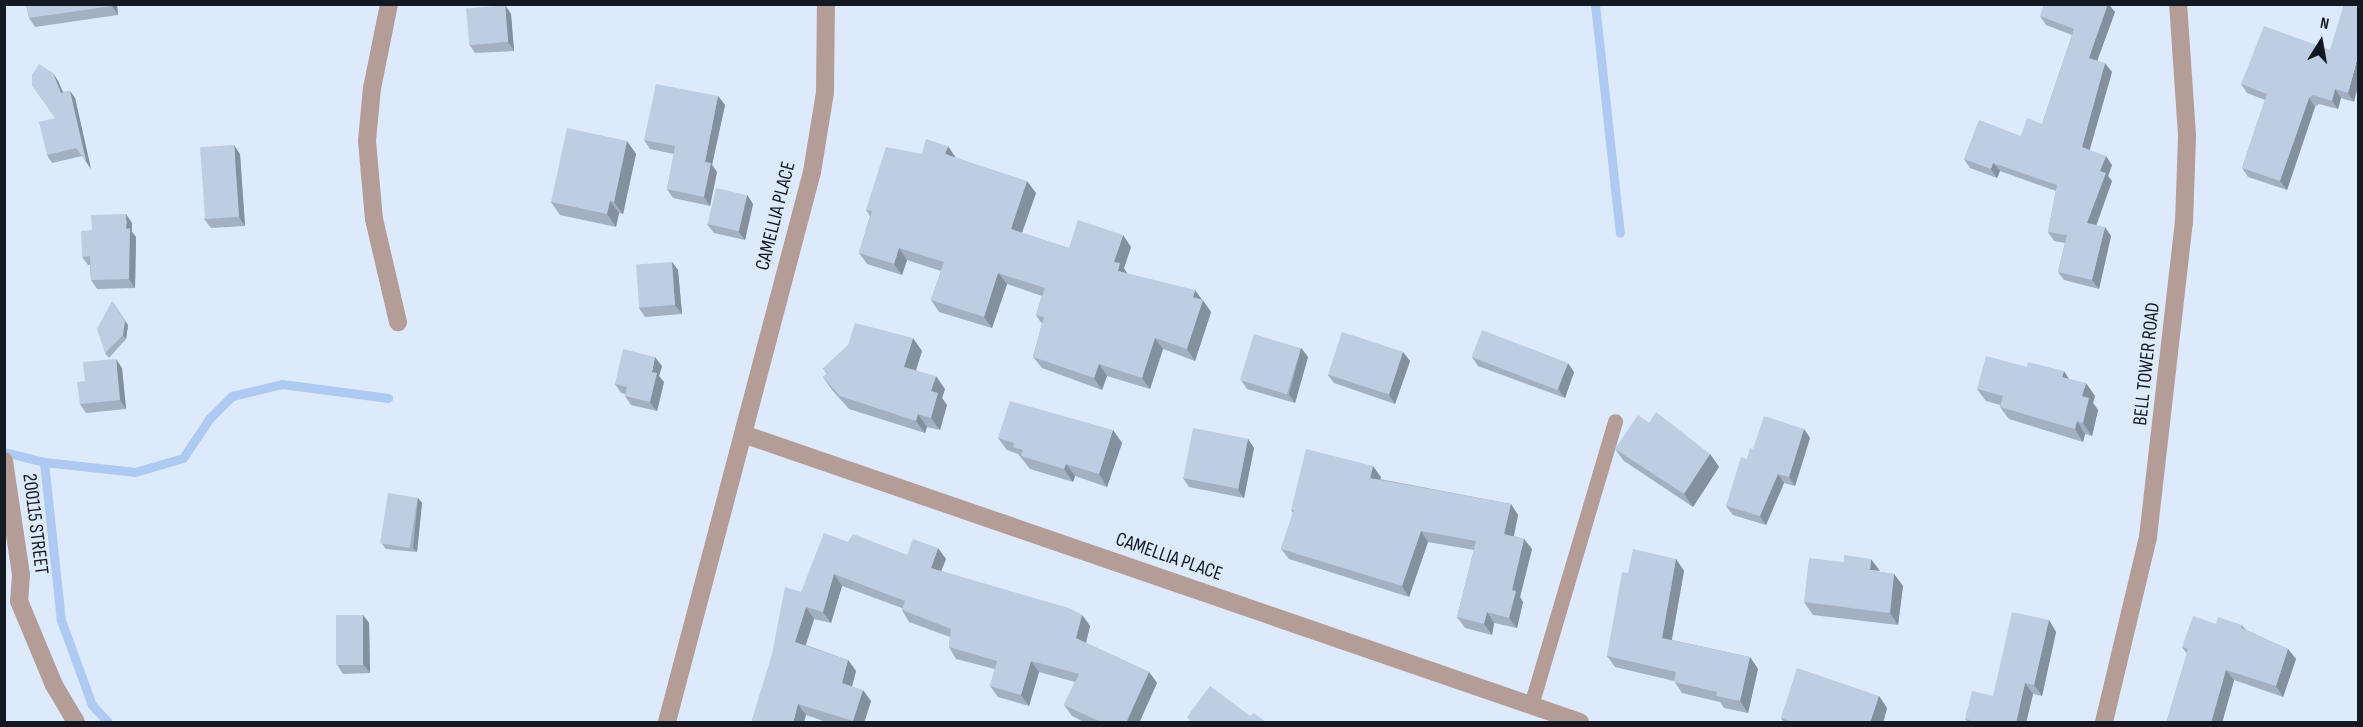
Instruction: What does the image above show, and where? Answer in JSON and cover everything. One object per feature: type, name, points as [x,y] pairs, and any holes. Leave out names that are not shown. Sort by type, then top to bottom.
[{"type":"street","points":[[388,4],[372,88],[367,141],[374,219],[398,322]]},
{"type":"street","name":"CAMELLIA PLACE","points":[[667,723],[812,172],[825,93],[826,4]]},
{"type":"street","name":"BELL TOWER ROAD","points":[[2104,723],[2148,537],[2183,234],[2187,135],[2178,4]]},
{"type":"street","name":"CAMELLIA PLACE","points":[[743,434],[1580,723]]},
{"type":"street","name":"200115 STREET","points":[[5,463],[21,575],[19,601],[54,684],[76,723]]},
{"type":"lane","points":[[1531,705],[1615,421]]},
{"type":"building","points":[[26,4],[112,4],[112,6],[29,18]]},
{"type":"building","points":[[2044,4],[2108,4],[2089,58],[2105,63],[2082,147],[2106,156],[2100,171],[2106,173],[2087,223],[2105,227],[2092,280],[2058,272],[2067,235],[2048,232],[2057,185],[1993,163],[1991,169],[1964,159],[1979,120],[2021,136],[2027,118],[2042,124],[2074,29],[2040,16]]},
{"type":"building","points":[[2344,4],[2358,4],[2358,56],[2348,93],[2335,89],[2332,101],[2313,95],[2309,98],[2280,181],[2242,168],[2267,94],[2241,84],[2264,26],[2330,50]]},
{"type":"building","points":[[505,5],[508,42],[469,45],[466,8]]},
{"type":"building","points":[[39,64],[53,73],[61,93],[70,91],[86,161],[76,148],[47,155],[39,122],[55,118],[32,86],[32,75]]},
{"type":"building","points":[[656,84],[718,96],[705,162],[711,163],[704,197],[667,189],[675,146],[644,140]]},
{"type":"building","points":[[567,128],[627,141],[614,202],[610,201],[607,214],[551,202]]},
{"type":"building","points":[[926,139],[948,146],[945,154],[1027,181],[1011,229],[1069,248],[1078,220],[1123,235],[1114,262],[1120,263],[1118,271],[1195,290],[1193,297],[1203,300],[1187,349],[1155,338],[1142,378],[1099,364],[1094,378],[1033,357],[1044,317],[1036,315],[1045,288],[998,273],[984,317],[931,300],[944,262],[899,248],[894,264],[859,253],[872,211],[866,210],[886,147],[922,154]]},
{"type":"building","points":[[234,145],[239,217],[205,219],[200,147]]},
{"type":"building","points":[[716,188],[747,195],[739,231],[708,224]]},
{"type":"building","points":[[126,214],[126,229],[130,228],[129,279],[91,280],[90,256],[82,257],[81,231],[92,230],[91,215]]},
{"type":"building","points":[[672,262],[675,305],[639,307],[636,265]]},
{"type":"building","points":[[112,301],[125,321],[123,335],[105,353],[97,329]]},
{"type":"building","points":[[855,323],[913,338],[904,367],[936,376],[931,391],[938,393],[931,418],[918,414],[916,421],[840,396],[823,377],[828,373],[823,368],[848,345]]},
{"type":"building","points":[[1482,330],[1568,363],[1557,390],[1472,357]]},
{"type":"building","points":[[1342,332],[1403,352],[1389,395],[1328,375]]},
{"type":"building","points":[[1254,334],[1301,348],[1287,394],[1240,380]]},
{"type":"building","points":[[623,349],[655,357],[652,372],[657,373],[650,402],[625,396],[627,387],[615,384]]},
{"type":"building","points":[[1986,356],[2027,367],[2028,362],[2064,371],[2062,377],[2086,383],[2082,396],[2089,398],[2083,423],[2077,421],[2075,429],[2000,407],[2003,396],[1977,389]]},
{"type":"building","points":[[116,359],[120,400],[80,404],[77,382],[85,381],[83,362]]},
{"type":"building","points":[[1010,401],[1113,430],[1099,474],[1066,464],[1064,469],[1021,456],[1023,450],[1013,447],[1014,443],[998,438]]},
{"type":"building","points":[[1656,412],[1710,454],[1684,494],[1615,449],[1638,415],[1649,423]]},
{"type":"building","points":[[1764,416],[1804,429],[1789,477],[1778,474],[1760,516],[1726,506],[1741,457],[1747,459],[1750,448],[1753,449]]},
{"type":"building","points":[[1193,428],[1248,439],[1238,489],[1183,478]]},
{"type":"building","points":[[1306,449],[1373,466],[1370,478],[1511,504],[1504,534],[1524,539],[1512,590],[1516,591],[1509,618],[1487,612],[1484,624],[1457,617],[1476,541],[1421,531],[1402,586],[1281,549],[1294,510],[1291,510]]},
{"type":"building","points":[[388,493],[418,498],[410,548],[380,543]]},
{"type":"building","points":[[824,533],[848,542],[853,534],[907,555],[913,539],[938,548],[931,568],[1069,608],[1082,615],[1076,638],[1149,672],[1126,723],[1103,723],[1064,705],[1079,674],[1031,661],[1021,695],[990,686],[997,661],[949,647],[951,629],[902,610],[905,601],[834,574],[823,612],[806,607],[795,642],[848,660],[842,683],[863,690],[853,721],[798,704],[793,723],[751,723],[772,654],[785,587],[801,592]]},
{"type":"building","points":[[1633,549],[1676,559],[1662,638],[1750,657],[1740,701],[1716,696],[1717,692],[1674,682],[1676,672],[1607,656],[1622,572],[1628,573]]},
{"type":"building","points":[[1844,555],[1871,559],[1870,570],[1894,574],[1890,613],[1804,602],[1809,558],[1844,562]]},
{"type":"building","points":[[2012,612],[2049,620],[2034,685],[2025,683],[2016,723],[1970,723],[1970,720],[1965,719],[1972,691],[1993,696]]},
{"type":"building","points":[[336,615],[363,615],[363,665],[336,665]]},
{"type":"building","points":[[2193,616],[2216,624],[2218,617],[2242,625],[2241,628],[2288,649],[2276,686],[2226,670],[2211,723],[2173,723],[2167,720],[2188,649],[2182,647]]},
{"type":"building","points":[[1797,668],[1879,696],[1870,723],[1794,723],[1781,718]]},
{"type":"building","points":[[1210,686],[1250,716],[1254,713],[1267,723],[1192,723],[1187,717]]},
{"type":"waterway","points":[[1595,4],[1620,233]]},
{"type":"waterway","points":[[4,452],[44,462],[135,472],[183,458],[209,419],[232,396],[282,384],[388,398]]},
{"type":"waterway","points":[[44,462],[61,620],[92,705],[108,722]]}]
